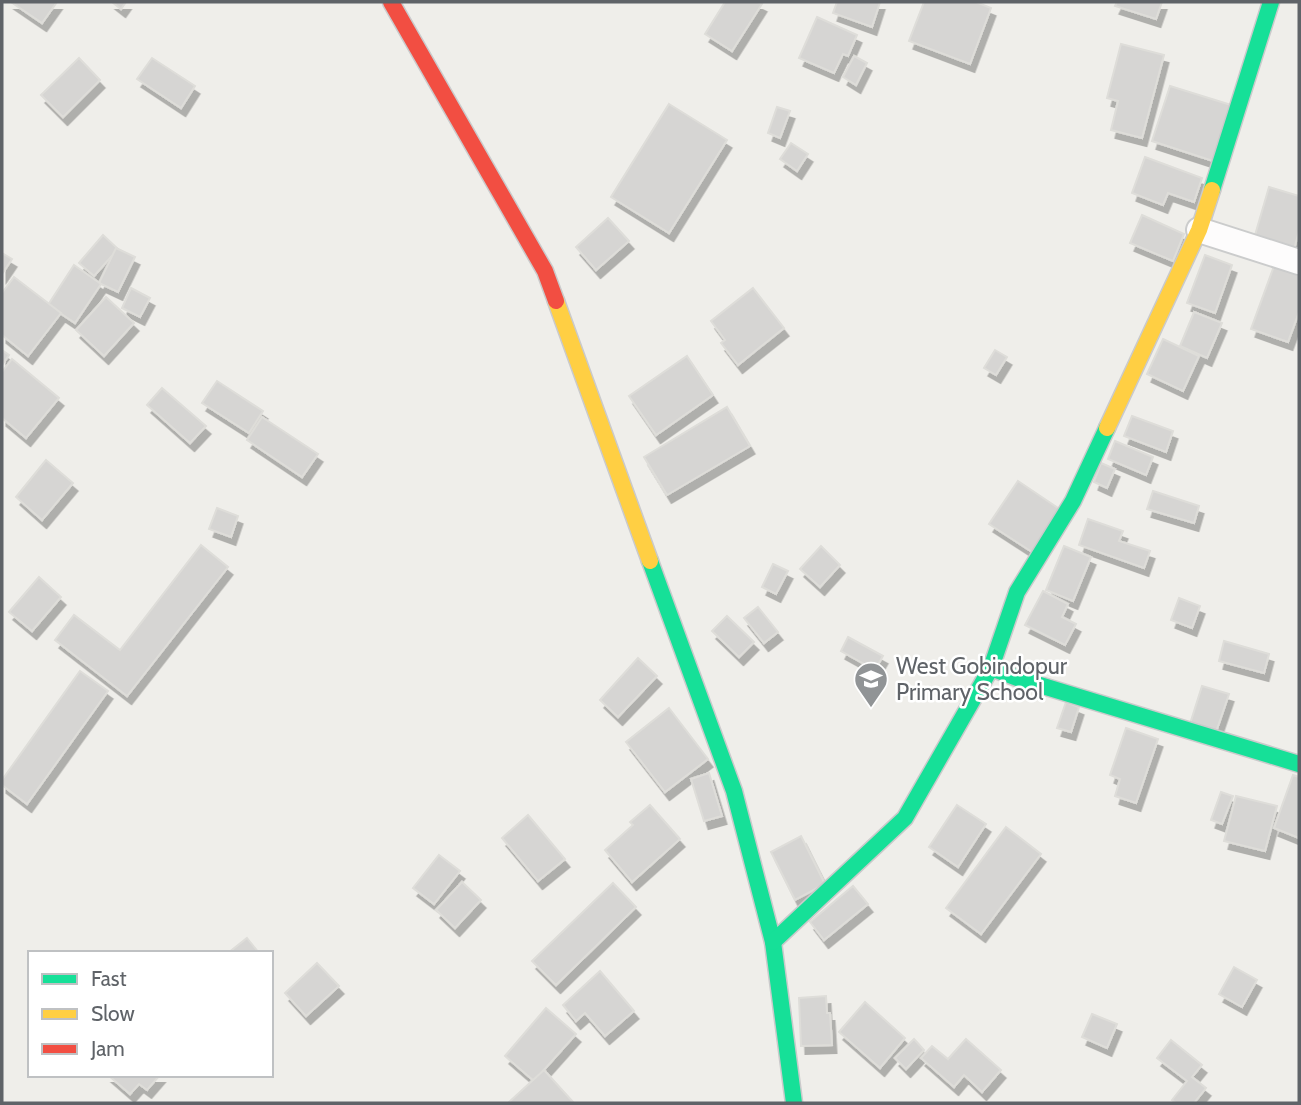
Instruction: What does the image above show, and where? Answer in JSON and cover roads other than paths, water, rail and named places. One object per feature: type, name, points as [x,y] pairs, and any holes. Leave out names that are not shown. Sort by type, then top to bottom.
[{"type":"street","points":[[391,2],[545,271],[734,792],[773,943],[794,1103]]},
{"type":"street","points":[[773,943],[905,818],[991,668],[1017,592],[1073,501],[1199,230],[1271,2]]},
{"type":"street","points":[[1199,230],[1299,262]]},
{"type":"street","points":[[991,668],[1299,764]]},
{"type":"place","name":"West Gobindopur Primary School","points":[[871,709]]}]
